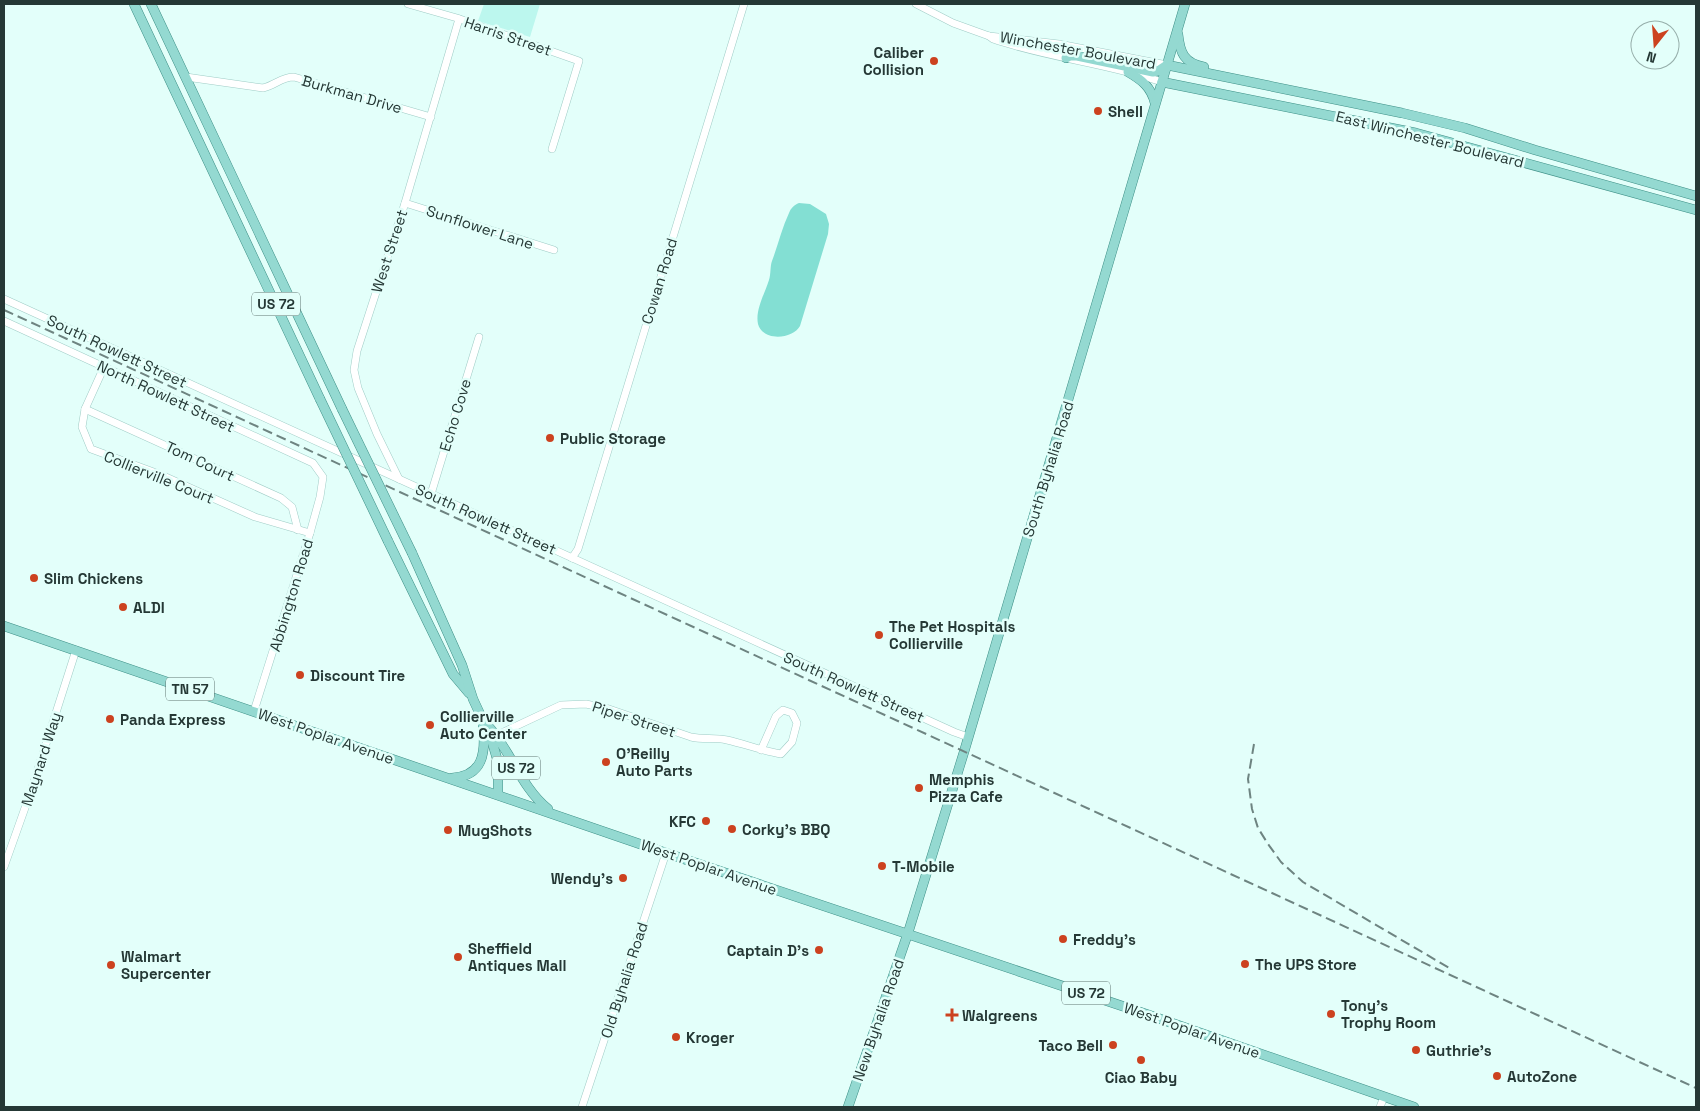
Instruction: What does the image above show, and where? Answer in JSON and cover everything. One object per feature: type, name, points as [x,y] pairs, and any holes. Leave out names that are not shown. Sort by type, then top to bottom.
[{"type":"main road","name":"US 72","points":[[134,4],[388,541],[453,674],[474,700]]},
{"type":"main road","name":"US 72","points":[[151,4],[342,409],[412,552],[462,665],[474,700],[491,738],[498,762],[498,794]]},
{"type":"main road","name":"South Byhalia Road","points":[[908,933],[968,737],[1184,7]]},
{"type":"main road","points":[[1177,30],[1179,49],[1186,59],[1196,65],[1281,85],[1286,88]]},
{"type":"main road","points":[[1066,58],[1077,56],[1153,72],[1167,65]]},
{"type":"main road","name":"East Winchester Boulevard","points":[[1167,65],[1286,88],[1465,128],[1696,196]]},
{"type":"main road","points":[[1128,72],[1145,83],[1153,95],[1155,103]]},
{"type":"main road","points":[[1162,82],[1167,75],[1176,72],[1249,87],[1267,89],[1286,88]]},
{"type":"main road","name":"East Winchester Boulevard","points":[[1162,82],[1416,133],[1696,210]]},
{"type":"main road","points":[[1336,116],[1347,101]]},
{"type":"main road","points":[[231,209],[246,205]]},
{"type":"main road","name":"West Poplar Avenue","points":[[4,626],[1220,1039],[1414,1107]]},
{"type":"main road","name":"US 72","points":[[491,738],[506,748],[528,790],[553,813]]},
{"type":"main road","points":[[449,778],[459,777],[475,768],[491,738]]},
{"type":"main road","name":"New Byhalia Road","points":[[848,1107],[908,933]]},
{"type":"street","name":"Harris Street","points":[[408,4],[422,6],[579,60],[552,149]]},
{"type":"street","name":"Cowan Road","points":[[572,558],[581,541],[744,4]]},
{"type":"street","name":"Winchester Boulevard","points":[[916,4],[954,23],[1009,45],[1128,72],[1162,82]]},
{"type":"street","name":"West Street","points":[[399,479],[361,397],[354,370],[357,351],[405,203],[459,19]]},
{"type":"street","name":"Winchester Boulevard","points":[[989,36],[1059,44],[1167,65]]},
{"type":"street","name":"Burkman Drive","points":[[186,77],[263,88],[272,86],[286,77],[294,77],[431,117]]},
{"type":"street","name":"Sunflower Lane","points":[[405,203],[554,250]]},
{"type":"street","name":"South Rowlett Street","points":[[4,299],[946,729],[968,737]]},
{"type":"street","name":"North Rowlett Street","points":[[4,321],[312,463],[324,477]]},
{"type":"street","name":"Echo Cove","points":[[431,494],[479,336]]},
{"type":"street","name":"Collierville Court","points":[[104,367],[85,408],[82,427],[92,449],[159,474],[255,518],[310,533]]},
{"type":"street","name":"Tom Court","points":[[85,408],[281,498],[292,507],[298,530]]},
{"type":"street","name":"Abbington Road","points":[[254,711],[310,533],[324,477]]},
{"type":"street","name":"Maynard Way","points":[[4,867],[31,791],[76,650]]},
{"type":"street","name":"Piper Street","points":[[491,738],[561,705],[586,704],[609,709],[691,737],[725,739],[761,750],[782,754],[792,742],[797,723],[792,713],[783,710],[776,716],[761,750]]},
{"type":"street","name":"Old Byhalia Road","points":[[582,1107],[666,852]]},
{"type":"street","points":[[1380,1107],[1384,1097]]},
{"type":"shaded area","points":[[484,4],[540,4],[530,37],[478,21]]},
{"type":"shaded area","points":[[799,203],[810,204],[826,214],[829,224],[828,234],[800,326],[791,334],[778,337],[772,336],[761,330],[757,319],[758,313],[769,280],[771,263],[784,225],[791,210]]},
{"type":"railway","points":[[4,310],[1696,1088]]},
{"type":"railway","points":[[1254,744],[1248,779],[1252,809],[1258,828],[1281,862],[1303,882],[1451,969]]},
{"type":"place","name":"Caliber Collision","points":[[934,61]]},
{"type":"place","name":"Shell","points":[[1098,111]]},
{"type":"place","name":"Public Storage","points":[[550,438]]},
{"type":"place","name":"Slim Chickens","points":[[34,578]]},
{"type":"place","name":"ALDI","points":[[123,607]]},
{"type":"place","name":"The Pet Hospitals Collierville","points":[[879,635]]},
{"type":"place","name":"Discount Tire","points":[[300,675]]},
{"type":"place","name":"Panda Express","points":[[110,719]]},
{"type":"place","name":"Collierville Auto Center","points":[[430,725]]},
{"type":"place","name":"O'Reilly Auto Parts","points":[[606,762]]},
{"type":"place","name":"Memphis Pizza Cafe","points":[[919,788]]},
{"type":"place","name":"KFC","points":[[706,821]]},
{"type":"place","name":"Corky's BBQ","points":[[732,829]]},
{"type":"place","name":"MugShots","points":[[448,830]]},
{"type":"place","name":"T-Mobile","points":[[882,866]]},
{"type":"place","name":"Wendy's","points":[[623,878]]},
{"type":"place","name":"Freddy's","points":[[1063,939]]},
{"type":"place","name":"Captain D's","points":[[819,950]]},
{"type":"place","name":"Sheffield Antiques Mall","points":[[458,957]]},
{"type":"place","name":"The UPS Store","points":[[1245,964]]},
{"type":"place","name":"Walmart Supercenter","points":[[111,965]]},
{"type":"place","name":"Tony's Trophy Room","points":[[1331,1014]]},
{"type":"place","name":"Walgreens","points":[[952,1015]]},
{"type":"place","name":"Kroger","points":[[676,1037]]},
{"type":"place","name":"Taco Bell","points":[[1113,1045]]},
{"type":"place","name":"Guthrie's","points":[[1416,1050]]},
{"type":"place","name":"Ciao Baby","points":[[1141,1060]]},
{"type":"place","name":"AutoZone","points":[[1497,1076]]}]
